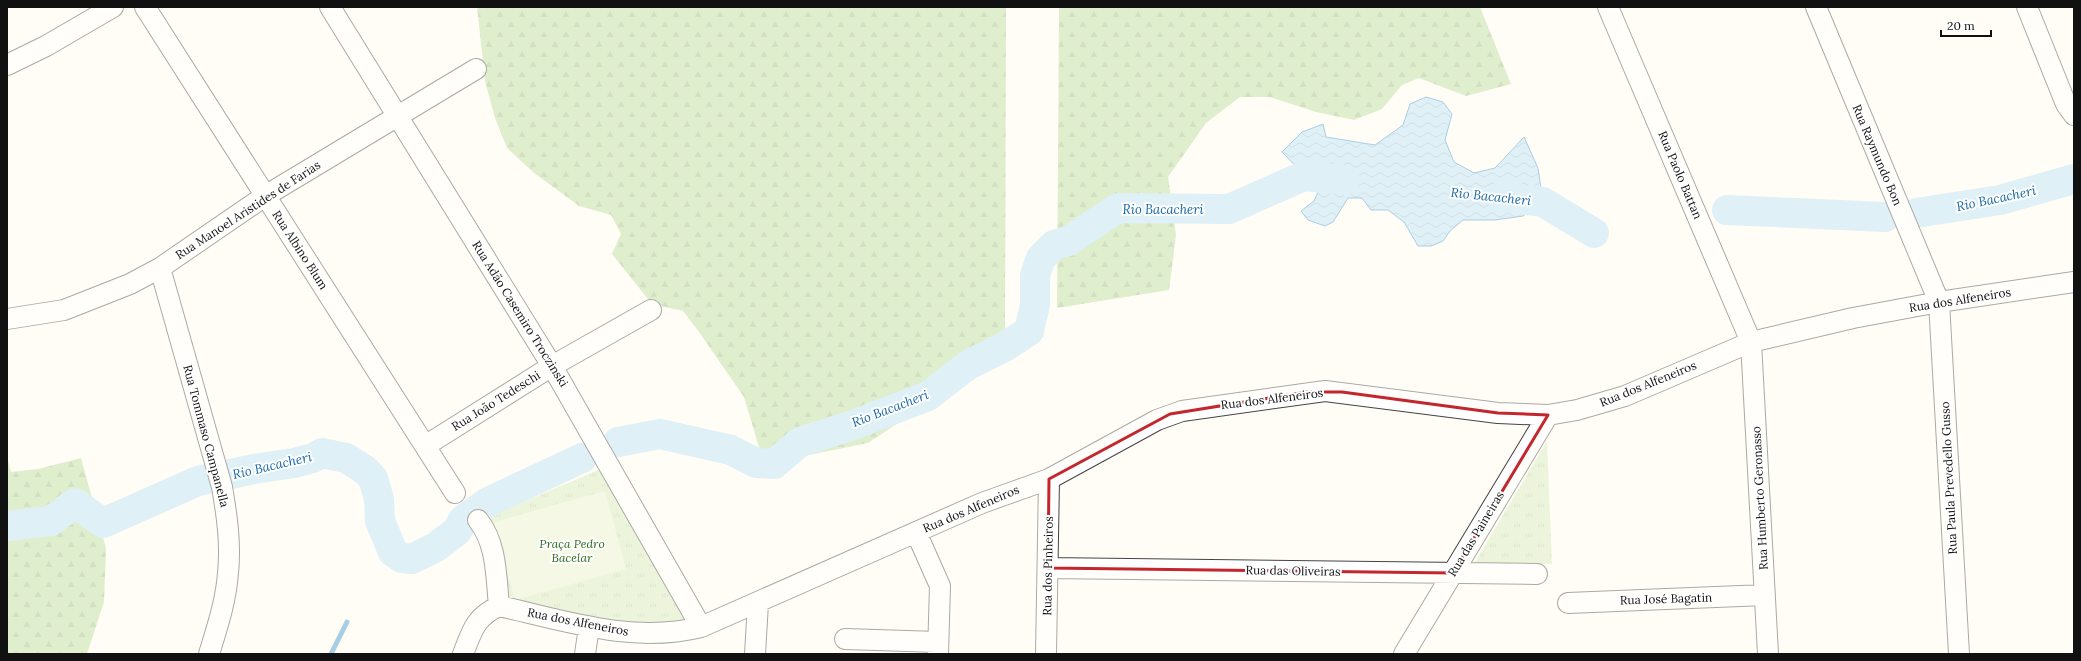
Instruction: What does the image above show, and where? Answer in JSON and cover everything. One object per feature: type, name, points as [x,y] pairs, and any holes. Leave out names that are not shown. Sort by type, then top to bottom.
[{"type":"street","points":[[7,65],[46,46],[113,7]]},
{"type":"street","name":"Rua Albino Blum","points":[[145,7],[455,493]]},
{"type":"street","name":"Rua Adão Casemiro Troczinski","points":[[330,7],[552,366],[701,627]]},
{"type":"street","name":"Rua Paolo Battan","points":[[1608,7],[1751,342]]},
{"type":"street","name":"Rua Raymundo Bon","points":[[1816,7],[1939,302]]},
{"type":"street","points":[[2028,7],[2066,104],[2074,115]]},
{"type":"street","name":"Rua Manoel Aristides de Farias","points":[[7,319],[64,310],[130,284],[160,268],[266,196],[476,69]]},
{"type":"street","name":"Rua Tommaso Campanella","points":[[160,268],[222,487],[230,545],[228,575],[222,610],[209,654]]},
{"type":"street","name":"Rua dos Alfeneiros","points":[[500,606],[589,627],[651,635],[677,633],[701,627],[982,503],[1049,479],[1170,414],[1307,392],[1342,392],[1498,413],[1548,415],[1601,404],[1625,396],[1751,342],[1853,318],[1939,302],[2074,282]]},
{"type":"street","name":"Rua Paula Prevedello Gusso","points":[[1939,302],[1959,654]]},
{"type":"street","name":"Rua João Tedeschi","points":[[425,446],[552,366],[651,310]]},
{"type":"street","name":"Rua Humberto Geronasso","points":[[1751,342],[1768,654]]},
{"type":"street","name":"Rua das Paineiras","points":[[1404,654],[1548,415]]},
{"type":"street","name":"Rua dos Pinheiros","points":[[1046,654],[1049,479]]},
{"type":"street","points":[[463,654],[472,629],[478,620],[487,612],[500,606],[492,545],[488,535],[478,520]]},
{"type":"street","points":[[845,639],[938,648],[940,586],[916,532]]},
{"type":"street","name":"Rua das Oliveiras","points":[[1048,568],[1538,574]]},
{"type":"street","name":"Rua José Bagatin","points":[[1568,603],[1765,595]]},
{"type":"street","points":[[755,654],[758,603]]},
{"type":"street","points":[[585,654],[589,627]]},
{"type":"highlighted area","points":[[1307,392],[1342,392],[1498,413],[1548,415],[1453,573],[1048,568],[1049,479],[1170,414]]},
{"type":"green space","points":[[477,7],[1006,7],[1005,339],[964,379],[868,443],[764,464],[744,397],[699,332],[683,311],[652,304],[612,254],[621,234],[611,215],[579,206],[534,173],[507,148],[495,118],[485,81]]},
{"type":"green space","points":[[1059,7],[1480,7],[1511,84],[1466,96],[1419,78],[1402,85],[1382,109],[1354,120],[1316,112],[1270,97],[1240,97],[1206,123],[1168,177],[1176,235],[1169,290],[1057,308]]},
{"type":"green space","points":[[1547,441],[1552,564],[1474,564]]},
{"type":"green space","points":[[7,457],[11,472],[38,469],[81,458],[106,548],[104,602],[87,654],[7,654]]},
{"type":"green space","name":"Praça Pedro Bacelar","points":[[601,469],[686,623],[650,628],[503,602],[485,518]]},
{"type":"green space","points":[[605,491],[626,569],[515,600],[494,522]]},
{"type":"water","points":[[1426,97],[1443,102],[1452,114],[1445,140],[1454,162],[1474,173],[1495,168],[1524,137],[1538,168],[1543,202],[1523,216],[1495,220],[1463,220],[1450,231],[1443,241],[1431,246],[1418,246],[1404,222],[1388,210],[1371,210],[1362,198],[1348,198],[1333,222],[1325,226],[1308,220],[1301,211],[1314,201],[1319,190],[1282,152],[1302,132],[1323,124],[1326,137],[1375,145],[1403,125],[1410,104]]},
{"type":"waterway","name":"Rio Bacacheri","points":[[618,442],[660,434],[731,450],[756,463],[774,464],[800,442],[853,425],[928,396],[968,365],[1006,346],[1029,331],[1035,305],[1035,275],[1041,258],[1054,245],[1068,241],[1118,208],[1229,209],[1304,176],[1345,180]]},
{"type":"waterway","name":"Rio Bacacheri","points":[[1916,213],[2000,200],[2074,179]]},
{"type":"waterway","name":"Rio Bacacheri","points":[[1502,197],[1543,202],[1594,233]]},
{"type":"waterway","name":"Rio Bacacheri","points":[[1727,210],[1885,217]]},
{"type":"waterway","name":"Rio Bacacheri","points":[[7,526],[51,521],[75,503],[103,523],[198,481],[254,469],[294,463],[313,458],[322,453],[346,458],[365,470],[373,478],[379,499],[380,521],[393,552],[402,558],[412,559],[436,547],[457,531],[463,520],[488,502],[582,458]]},
{"type":"waterway","points":[[388,559],[393,552]]},
{"type":"waterway","points":[[331,654],[347,622]]}]
